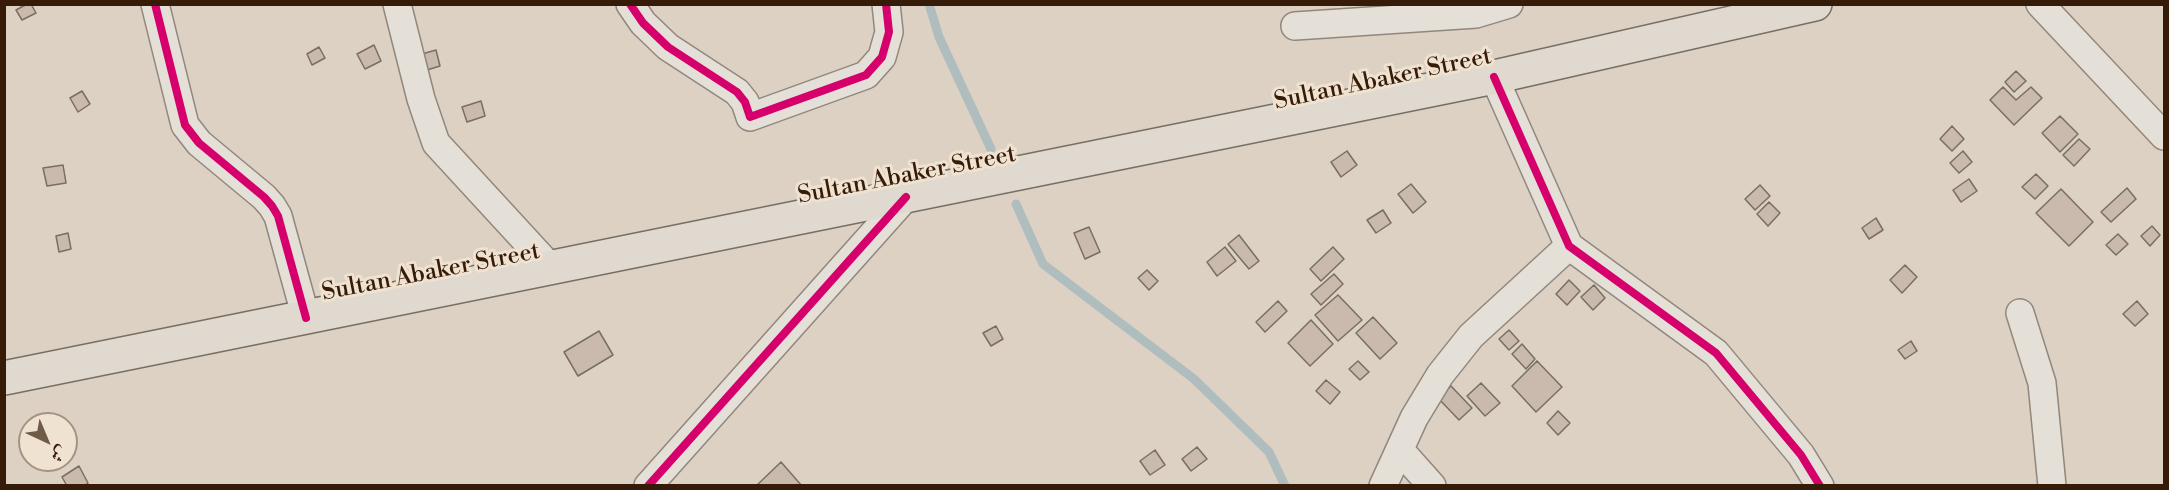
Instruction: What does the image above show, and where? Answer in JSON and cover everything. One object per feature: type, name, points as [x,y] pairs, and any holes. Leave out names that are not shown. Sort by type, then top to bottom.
[{"type":"highway","name":"Sultan Abaker Street","points":[[4,378],[1494,77],[1815,4]]},
{"type":"street","points":[[155,4],[185,124],[199,143],[272,206],[278,216],[306,318]]},
{"type":"street","points":[[397,4],[421,99],[436,143],[551,268]]},
{"type":"street","points":[[630,4],[643,23],[668,47],[737,92],[746,102],[750,117],[866,75],[882,57],[889,32],[886,4]]},
{"type":"street","points":[[1295,26],[1476,14],[1509,4]]},
{"type":"street","points":[[2040,4],[2164,136]]},
{"type":"street","points":[[1494,77],[1569,246],[1716,353],[1801,455],[1820,486]]},
{"type":"street","points":[[648,486],[906,196]]},
{"type":"street","points":[[1383,486],[1414,418],[1440,375],[1471,336],[1569,246]]},
{"type":"street","points":[[2020,314],[2042,383],[2052,486]]},
{"type":"street","points":[[1400,450],[1432,486]]},
{"type":"building","points":[[31,4],[36,13],[22,20],[16,10]]},
{"type":"building","points":[[374,45],[381,61],[365,69],[357,54]]},
{"type":"building","points":[[319,47],[325,58],[312,65],[307,54]]},
{"type":"building","points":[[436,50],[440,66],[427,70],[422,54]]},
{"type":"building","points":[[2016,71],[2026,81],[2014,92],[2005,82]]},
{"type":"building","points":[[2003,87],[2016,100],[2031,87],[2042,98],[2014,125],[1990,100]]},
{"type":"building","points":[[82,91],[90,104],[78,112],[70,98]]},
{"type":"building","points":[[481,101],[485,116],[467,122],[462,107]]},
{"type":"building","points":[[2060,116],[2078,134],[2060,152],[2042,133]]},
{"type":"building","points":[[1952,126],[1964,139],[1952,151],[1940,139]]},
{"type":"building","points":[[2079,139],[2090,149],[2074,166],[2063,155]]},
{"type":"building","points":[[1347,151],[1357,165],[1341,177],[1331,162]]},
{"type":"building","points":[[1963,151],[1972,162],[1959,173],[1950,163]]},
{"type":"building","points":[[63,165],[66,183],[47,186],[43,168]]},
{"type":"building","points":[[2036,174],[2048,186],[2035,199],[2022,187]]},
{"type":"building","points":[[1969,179],[1977,191],[1961,202],[1953,190]]},
{"type":"building","points":[[1411,184],[1426,202],[1413,213],[1398,194]]},
{"type":"building","points":[[1760,185],[1770,196],[1755,210],[1745,199]]},
{"type":"building","points":[[2127,188],[2136,199],[2111,222],[2101,212]]},
{"type":"building","points":[[2061,189],[2093,222],[2069,246],[2036,213]]},
{"type":"building","points":[[1769,202],[1780,213],[1768,226],[1757,214]]},
{"type":"building","points":[[1383,210],[1391,223],[1376,233],[1367,220]]},
{"type":"building","points":[[1876,218],[1883,230],[1869,239],[1862,228]]},
{"type":"building","points":[[2152,226],[2160,235],[2150,246],[2141,236]]},
{"type":"building","points":[[1089,227],[1100,252],[1085,259],[1074,233]]},
{"type":"building","points":[[68,233],[71,249],[59,252],[56,236]]},
{"type":"building","points":[[2118,234],[2128,244],[2116,255],[2106,245]]},
{"type":"building","points":[[1239,235],[1259,261],[1249,269],[1228,244]]},
{"type":"building","points":[[1225,247],[1236,261],[1217,276],[1207,262]]},
{"type":"building","points":[[1333,247],[1344,259],[1321,281],[1310,269]]},
{"type":"building","points":[[1905,265],[1917,277],[1902,293],[1890,280]]},
{"type":"building","points":[[1147,270],[1158,281],[1149,290],[1138,278]]},
{"type":"building","points":[[1334,274],[1343,284],[1321,305],[1311,294]]},
{"type":"building","points":[[1569,280],[1580,291],[1567,305],[1556,294]]},
{"type":"building","points":[[1594,285],[1605,298],[1593,310],[1581,297]]},
{"type":"building","points":[[1338,295],[1362,320],[1338,341],[1315,315]]},
{"type":"building","points":[[1278,301],[1287,311],[1265,332],[1256,322]]},
{"type":"building","points":[[2137,301],[2148,314],[2135,326],[2123,314]]},
{"type":"building","points":[[1373,317],[1397,343],[1380,359],[1356,333]]},
{"type":"building","points":[[1311,320],[1333,344],[1310,366],[1288,343]]},
{"type":"building","points":[[996,326],[1003,339],[991,346],[983,333]]},
{"type":"building","points":[[1509,330],[1519,341],[1509,350],[1499,339]]},
{"type":"building","points":[[599,331],[613,355],[578,376],[564,352]]},
{"type":"building","points":[[1911,341],[1917,351],[1905,359],[1898,350]]},
{"type":"building","points":[[1522,344],[1535,359],[1526,369],[1512,354]]},
{"type":"building","points":[[1358,361],[1369,372],[1360,380],[1349,369]]},
{"type":"building","points":[[1537,361],[1562,387],[1536,412],[1512,386]]},
{"type":"building","points":[[1326,380],[1340,392],[1330,404],[1316,391]]},
{"type":"building","points":[[1481,383],[1500,403],[1485,416],[1467,396]]},
{"type":"building","points":[[1451,386],[1472,408],[1459,420],[1438,398]]},
{"type":"building","points":[[1558,411],[1570,423],[1558,435],[1547,423]]},
{"type":"building","points":[[1197,447],[1207,459],[1191,471],[1182,459]]},
{"type":"building","points":[[1155,450],[1165,465],[1150,475],[1140,461]]},
{"type":"building","points":[[781,462],[802,486],[756,486]]},
{"type":"building","points":[[78,467],[88,483],[84,486],[67,486],[62,477],[70,472],[78,472]]},
{"type":"waterway","points":[[929,4],[939,37],[991,149]]},
{"type":"waterway","points":[[1016,204],[1043,264],[1194,379],[1269,452],[1285,486]]},
{"type":"cycle path","points":[[155,4],[185,125],[199,143],[272,206],[278,216],[306,318]]},
{"type":"cycle path","points":[[630,4],[643,23],[668,47],[737,92],[745,102],[750,117],[866,75],[882,57],[889,32],[886,4]]},
{"type":"cycle path","points":[[1494,77],[1569,246],[1716,353],[1801,455],[1820,486]]},
{"type":"cycle path","points":[[648,486],[906,197]]}]
